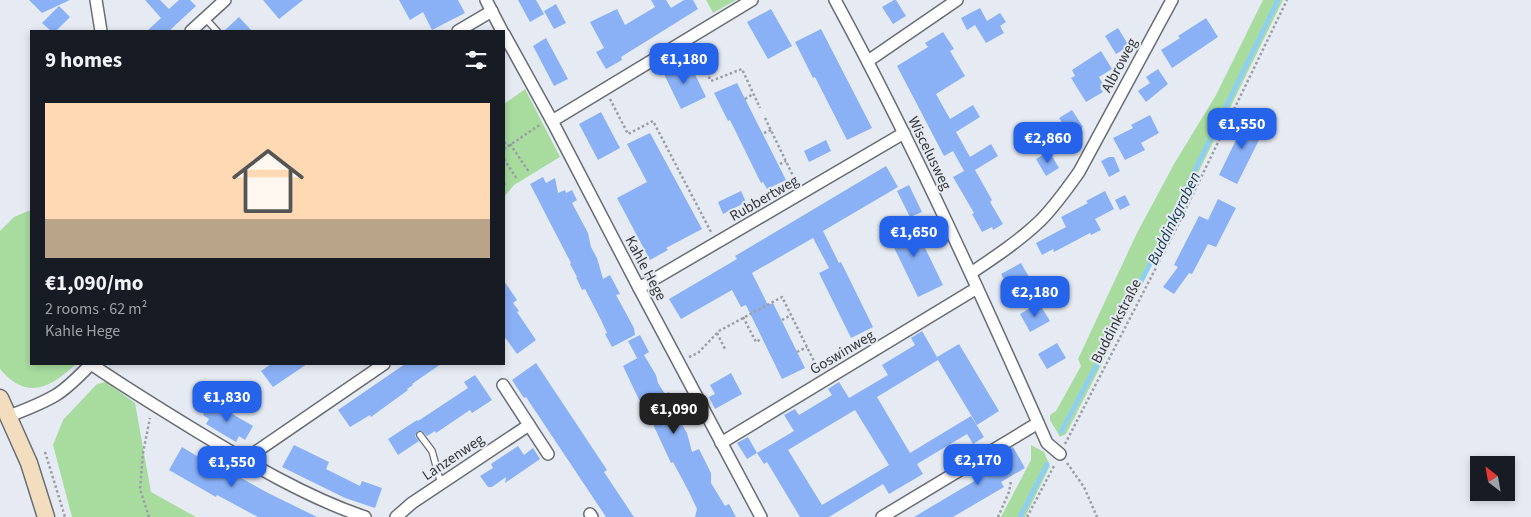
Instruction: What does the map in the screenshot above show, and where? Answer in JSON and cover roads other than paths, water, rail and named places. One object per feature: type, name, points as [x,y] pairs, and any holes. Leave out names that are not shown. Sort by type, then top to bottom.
[{"type":"main road","points":[[0,398],[29,462],[46,517]]},
{"type":"street","points":[[96,0],[102,30]]},
{"type":"street","points":[[192,30],[225,0]]},
{"type":"street","name":"Kahle Hege","points":[[486,0],[502,30]]},
{"type":"street","points":[[552,120],[752,0]]},
{"type":"street","name":"Wiscelusweg","points":[[836,0],[904,133],[971,273],[1047,444],[1060,454]]},
{"type":"street","points":[[868,61],[957,0]]},
{"type":"street","name":"Albroweg","points":[[971,273],[1025,234],[1053,207],[1067,190],[1079,172],[1172,0]]},
{"type":"street","points":[[460,30],[492,11]]},
{"type":"street","name":"Kahle Hege","points":[[505,36],[552,120],[761,517]]},
{"type":"street","name":"Rubbertweg","points":[[639,288],[904,133]]},
{"type":"street","name":"Goswinweg","points":[[721,443],[978,288]]},
{"type":"street","points":[[9,416],[38,405],[56,395],[70,385],[90,365]]},
{"type":"street","points":[[93,365],[244,460],[338,508],[365,517]]},
{"type":"street","points":[[244,460],[383,365]]},
{"type":"street","points":[[503,385],[548,454]]},
{"type":"street","points":[[882,517],[1038,423]]},
{"type":"street","name":"Lanzenweg","points":[[396,517],[412,503],[529,425]]},
{"type":"lane","points":[[205,18],[216,30]]},
{"type":"lane","points":[[420,435],[432,451],[441,484]]},
{"type":"waterway","name":"Buddinkgraben","points":[[1061,432],[1160,245],[1278,0]]},
{"type":"waterway","name":"Buddinkgraben","points":[[1020,517],[1047,464]]}]
